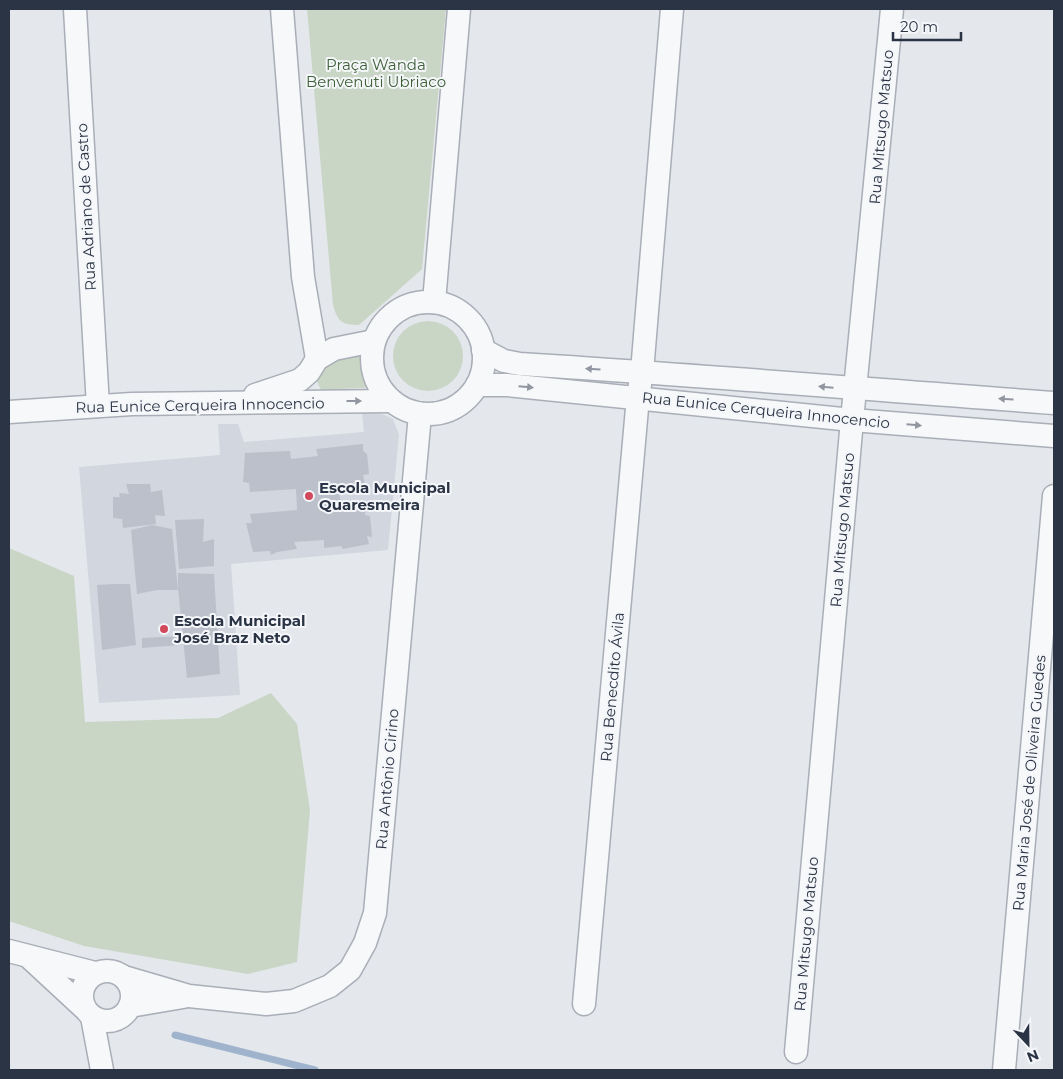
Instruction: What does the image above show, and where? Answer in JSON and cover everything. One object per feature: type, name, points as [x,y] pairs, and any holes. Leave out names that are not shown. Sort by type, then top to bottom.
[{"type":"street","name":"Rua Adriano de Castro","points":[[75,9],[98,406]]},
{"type":"street","points":[[282,9],[303,277],[317,359]]},
{"type":"street","points":[[434,302],[459,9]]},
{"type":"street","name":"Rua Benecdito Ávila","points":[[584,1004],[638,397],[642,372],[672,9]]},
{"type":"street","name":"Rua Mitsugo Matsuo","points":[[796,1052],[852,420],[892,9]]},
{"type":"street","name":"Rua Eunice Cerqueira Innocencio","points":[[416,302],[434,302],[451,306],[466,316],[477,331],[484,360],[477,384],[467,398],[453,408],[437,413],[420,414],[405,410],[391,401],[373,373],[371,354],[374,340],[385,320],[399,309],[416,302]]},
{"type":"street","points":[[236,402],[300,380],[309,372],[317,359],[334,348],[374,340]]},
{"type":"street","name":"Rua Eunice Cerqueira Innocencio","points":[[483,350],[504,360],[520,364],[1054,403]]},
{"type":"street","name":"Rua Eunice Cerqueira Innocencio","points":[[477,384],[638,397],[852,420],[1054,436]]},
{"type":"street","name":"Rua Eunice Cerqueira Innocencio","points":[[9,412],[98,406],[236,402],[391,401]]},
{"type":"street","name":"Rua Antônio Cirino","points":[[124,977],[189,996],[266,1004],[294,1001],[330,986],[350,970],[365,943],[374,913],[420,414]]},
{"type":"street","name":"Rua Maria José de Oliveira Guedes","points":[[1004,1070],[1054,496]]},
{"type":"street","points":[[19,954],[95,973],[111,970],[124,977],[132,990],[102,1069]]},
{"type":"street","points":[[19,954],[101,1021],[111,1021],[125,1012]]},
{"type":"street","points":[[95,973],[85,982],[81,994],[88,1012],[102,1069]]},
{"type":"street","name":"Rua Antônio Cirino","points":[[125,1012],[189,996]]},
{"type":"shaded area","name":"Escola Municipal José Braz Neto","points":[[362,413],[382,414],[393,419],[399,435],[388,550],[231,564],[240,695],[99,703],[79,467],[220,455],[218,424],[238,424],[244,442],[364,432]]},
{"type":"green space","name":"Praça Wanda Benvenuti Ubriaco","points":[[307,9],[446,9],[422,269],[359,325],[348,324],[339,319],[333,305]]},
{"type":"green space","points":[[428,321],[441,324],[453,331],[460,343],[463,356],[460,369],[453,381],[441,388],[428,391],[415,388],[403,381],[396,369],[393,356],[396,343],[403,331],[415,324]]},
{"type":"green space","points":[[364,353],[371,379],[377,387],[321,390],[316,379],[327,362]]},
{"type":"green space","points":[[9,548],[74,576],[85,722],[218,718],[271,693],[297,724],[310,810],[297,962],[248,974],[84,946],[9,921]]},
{"type":"building","points":[[363,444],[363,451],[367,454],[369,474],[363,475],[365,484],[337,485],[342,507],[366,507],[365,515],[370,516],[372,537],[367,536],[369,544],[343,549],[341,546],[324,548],[324,540],[294,542],[297,549],[277,552],[271,555],[270,551],[253,552],[246,523],[252,523],[250,514],[297,510],[296,489],[250,492],[249,483],[243,482],[245,453],[290,451],[291,459],[318,456],[316,449]]},
{"type":"building","points":[[126,484],[150,484],[151,492],[162,490],[165,516],[155,515],[156,524],[123,528],[122,519],[113,518],[113,497],[120,497],[119,493],[129,494]]},
{"type":"building","points":[[204,519],[203,542],[214,539],[214,566],[179,569],[175,520]]},
{"type":"building","points":[[152,525],[172,529],[178,590],[157,590],[137,594],[131,530]]},
{"type":"building","points":[[178,573],[214,574],[220,674],[187,678]]},
{"type":"building","points":[[130,584],[136,645],[102,650],[97,585]]},
{"type":"building","points":[[183,636],[180,645],[142,648],[142,638]]},
{"type":"waterway","points":[[175,1035],[315,1070]]},
{"type":"place","name":"Escola Municipal Quaresmeira","points":[[309,496]]},
{"type":"place","name":"Escola Municipal José Braz Neto","points":[[164,629]]}]
